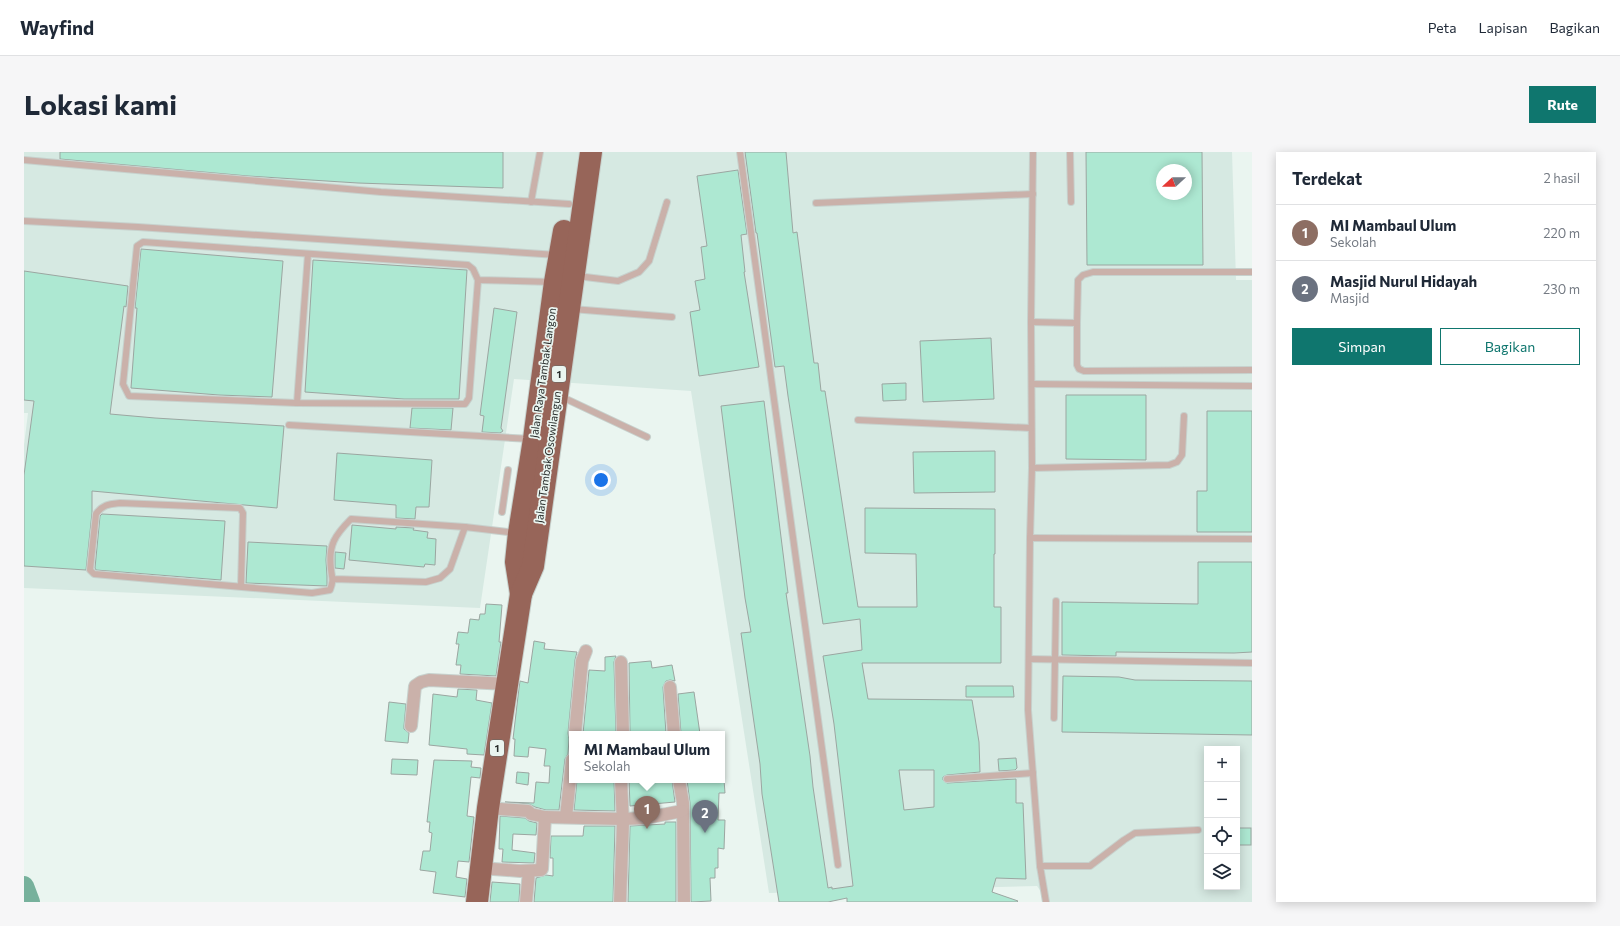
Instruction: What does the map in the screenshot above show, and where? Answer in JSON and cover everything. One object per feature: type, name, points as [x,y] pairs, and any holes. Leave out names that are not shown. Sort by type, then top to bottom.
[{"type":"highway","name":"Jalan Raya Tambak Langon","points":[[542,441],[563,277],[569,204],[576,152]]},
{"type":"highway","name":"Jalan Tambak Osowilangun","points":[[507,684],[521,594],[533,566],[528,534],[542,441],[556,394],[568,309],[563,277],[591,152]]},
{"type":"highway","name":"1","points":[[477,902],[488,808],[507,684]]},
{"type":"street","points":[[575,731],[582,661],[586,651]]},
{"type":"street","points":[[620,662],[623,731]]},
{"type":"street","points":[[411,726],[415,686],[421,682],[429,680],[507,684]]},
{"type":"street","points":[[670,687],[674,731]]},
{"type":"street","points":[[566,817],[570,783]]},
{"type":"street","points":[[620,902],[623,819],[621,783]]},
{"type":"street","points":[[680,783],[683,803],[684,902]]},
{"type":"street","points":[[488,808],[528,812],[545,817],[623,819],[646,818],[682,811]]},
{"type":"street","points":[[480,868],[529,871],[541,870],[545,817]]},
{"type":"street","points":[[526,902],[529,871]]},
{"type":"lane","points":[[531,202],[540,152]]},
{"type":"lane","points":[[740,152],[838,865]]},
{"type":"lane","points":[[1033,152],[1031,322],[1032,468],[1028,710],[1040,866],[1046,902]]},
{"type":"lane","points":[[1070,152],[1071,202]]},
{"type":"lane","points":[[24,160],[381,192],[569,204]]},
{"type":"lane","points":[[816,204],[1033,194]]},
{"type":"lane","points":[[24,222],[138,227],[563,277],[618,281],[639,272],[649,262],[667,202]]},
{"type":"lane","points":[[143,242],[468,265],[474,269],[478,280],[469,398],[465,404],[297,403],[129,396],[123,384],[137,246],[143,242]]},
{"type":"lane","points":[[297,403],[308,254]]},
{"type":"lane","points":[[1252,272],[1093,272],[1083,275],[1078,280],[1077,324],[1077,365],[1079,369],[1084,371],[1252,370]]},
{"type":"lane","points":[[478,280],[543,281],[563,277]]},
{"type":"lane","points":[[568,309],[672,317]]},
{"type":"lane","points":[[1031,322],[1077,324]]},
{"type":"lane","points":[[1032,384],[1252,386]]},
{"type":"lane","points":[[556,394],[647,437]]},
{"type":"lane","points":[[1032,468],[1169,465],[1177,462],[1182,455],[1184,416]]},
{"type":"lane","points":[[858,420],[1031,428]]},
{"type":"lane","points":[[289,425],[542,441]]},
{"type":"lane","points":[[502,512],[508,470]]},
{"type":"lane","points":[[241,586],[243,513],[240,508],[120,503],[101,507],[96,514],[91,572],[312,593],[330,590],[334,579],[331,569],[332,545],[338,533],[351,519],[465,527],[528,534]]},
{"type":"lane","points":[[334,579],[426,582],[440,578],[450,569],[465,527]]},
{"type":"lane","points":[[1030,538],[1252,539]]},
{"type":"lane","points":[[1054,718],[1056,601]]},
{"type":"lane","points":[[1029,659],[1252,663]]},
{"type":"lane","points":[[947,779],[1033,773]]},
{"type":"lane","points":[[1040,866],[1090,866],[1135,833],[1198,830]]},
{"type":"shaded area","points":[[24,152],[1232,152],[1236,280],[1252,280],[1252,902],[1048,902],[1037,886],[769,893],[691,391],[514,379],[480,608],[24,588],[24,445],[28,413],[24,413]]},
{"type":"building","points":[[60,152],[503,152],[503,188],[358,183],[248,176],[60,159]]},
{"type":"building","points":[[745,152],[786,152],[793,233],[797,232],[814,363],[818,363],[821,391],[825,391],[858,607],[917,607],[916,554],[865,553],[865,508],[995,509],[994,607],[1001,607],[1001,663],[862,663],[868,699],[972,700],[979,742],[980,772],[947,775],[943,777],[943,780],[947,783],[1016,779],[1016,803],[1023,803],[1026,879],[996,878],[992,892],[1018,901],[1017,902],[847,902],[847,898],[828,902],[779,902],[762,794],[760,764],[741,633],[751,632],[745,598],[721,406],[764,401],[788,593],[786,593],[810,756],[813,787],[828,888],[832,887],[832,889],[853,886],[834,724],[823,656],[862,650],[860,619],[823,624],[784,366],[775,367]],"holes":[[[899,770],[934,770],[934,807],[904,810]]]},
{"type":"building","points":[[1086,152],[1202,152],[1203,265],[1087,265]]},
{"type":"building","points":[[738,170],[747,234],[741,235],[744,272],[759,367],[699,376],[690,312],[700,310],[695,281],[705,279],[701,247],[707,246],[697,176]]},
{"type":"building","points":[[141,249],[283,261],[272,397],[219,395],[131,388],[137,308],[135,308]]},
{"type":"building","points":[[313,260],[467,270],[459,399],[404,399],[305,392]]},
{"type":"building","points":[[24,271],[128,286],[110,414],[284,426],[277,508],[92,491],[92,513],[86,570],[24,566],[24,475],[34,401],[24,400]]},
{"type":"building","points":[[494,308],[517,312],[501,428],[503,431],[500,433],[482,432],[484,416],[480,415]]},
{"type":"building","points":[[991,338],[994,399],[923,402],[920,341]]},
{"type":"building","points":[[906,383],[906,400],[883,401],[882,384]]},
{"type":"building","points":[[1066,395],[1146,395],[1146,460],[1066,459]]},
{"type":"building","points":[[412,408],[453,408],[451,430],[410,428]]},
{"type":"building","points":[[1207,411],[1252,411],[1252,532],[1197,532],[1197,491],[1207,491]]},
{"type":"building","points":[[995,451],[995,492],[914,493],[913,452]]},
{"type":"building","points":[[337,453],[432,460],[429,507],[416,507],[415,519],[396,518],[396,505],[334,500]]},
{"type":"building","points":[[102,514],[225,521],[221,580],[96,570],[100,516]]},
{"type":"building","points":[[352,525],[396,529],[396,527],[414,528],[413,530],[428,532],[427,538],[436,539],[435,565],[425,564],[424,567],[349,560]]},
{"type":"building","points":[[248,542],[327,546],[327,586],[246,583]]},
{"type":"building","points":[[335,552],[346,553],[344,569],[335,568]]},
{"type":"building","points":[[1198,562],[1252,562],[1252,652],[1116,652],[1116,656],[1062,655],[1062,602],[1198,604]]},
{"type":"building","points":[[486,604],[502,605],[499,642],[501,642],[496,676],[460,674],[461,665],[456,665],[459,644],[456,644],[458,632],[468,633],[470,619],[479,620],[480,614],[485,614]]},
{"type":"building","points":[[534,641],[545,643],[544,649],[577,652],[568,733],[568,754],[565,759],[559,810],[546,810],[529,804],[505,802],[534,803],[536,782],[549,783],[550,766],[544,766],[546,749],[529,747],[528,757],[514,756],[515,739],[513,739],[520,681],[528,683]]},
{"type":"building","points":[[616,656],[614,662],[616,731],[583,731],[589,670],[605,671],[605,657]]},
{"type":"building","points":[[651,661],[652,668],[672,665],[675,681],[666,681],[663,687],[666,731],[630,731],[629,663]]},
{"type":"building","points":[[1063,676],[1119,677],[1135,680],[1252,681],[1252,735],[1062,732]]},
{"type":"building","points":[[966,686],[1013,686],[1014,697],[966,697]]},
{"type":"building","points":[[458,689],[477,690],[476,700],[492,703],[484,755],[467,754],[467,749],[429,745],[433,694],[457,697]]},
{"type":"building","points":[[694,692],[700,731],[681,731],[678,694]]},
{"type":"building","points":[[389,702],[406,704],[404,729],[409,733],[408,743],[385,741]]},
{"type":"building","points":[[1016,758],[1017,768],[1015,770],[999,771],[998,759]]},
{"type":"building","points":[[392,759],[418,760],[417,775],[391,774]]},
{"type":"building","points":[[434,760],[472,761],[471,767],[481,768],[480,778],[471,777],[467,816],[474,817],[469,862],[458,861],[456,877],[467,879],[465,897],[433,893],[436,872],[420,870],[423,851],[430,851],[432,833],[429,832],[430,822],[427,822]]},
{"type":"building","points":[[517,772],[529,773],[528,785],[516,783]]},
{"type":"building","points":[[577,783],[614,783],[615,811],[574,810]]},
{"type":"building","points":[[629,783],[672,783],[675,802],[630,806]]},
{"type":"building","points":[[687,783],[724,783],[725,793],[719,793],[718,820],[725,820],[724,849],[718,848],[718,868],[715,868],[715,878],[710,878],[711,901],[691,902],[690,803]]},
{"type":"building","points":[[500,816],[525,818],[529,821],[537,823],[536,835],[513,834],[512,850],[535,853],[534,863],[502,862],[503,849],[499,849]]},
{"type":"building","points":[[665,822],[676,822],[676,902],[628,902],[630,826],[665,824]]},
{"type":"building","points":[[584,826],[615,826],[613,902],[534,902],[536,878],[546,875],[553,876],[553,858],[550,858],[551,836],[583,836]]},
{"type":"building","points":[[1240,828],[1251,828],[1251,845],[1240,845]]},
{"type":"building","points":[[492,882],[520,884],[519,902],[490,902]]},
{"type":"waterway","points":[[24,886],[30,902]]},
{"type":"place","name":"MI Mambaul Ulum","points":[[647,829]]},
{"type":"place","name":"Masjid Nurul Hidayah","points":[[705,833]]}]
